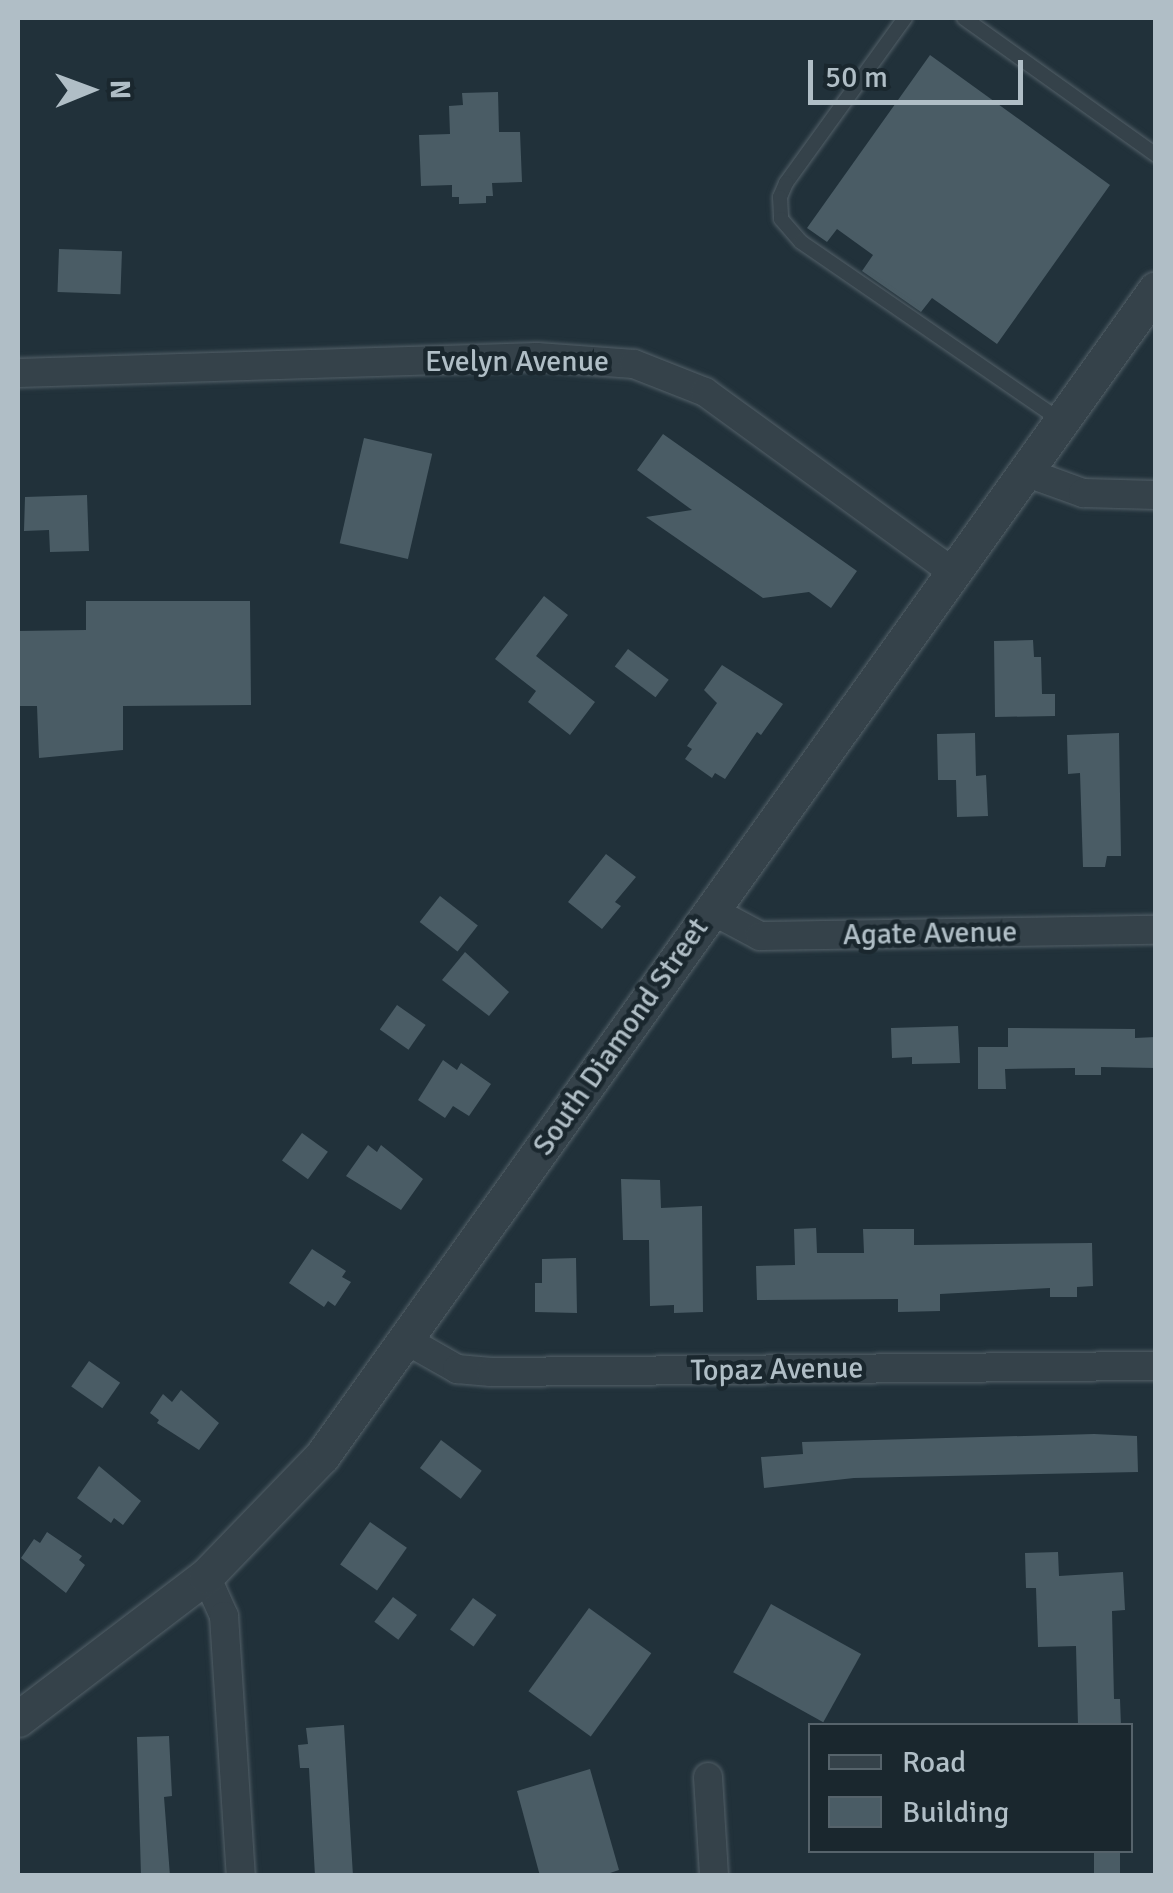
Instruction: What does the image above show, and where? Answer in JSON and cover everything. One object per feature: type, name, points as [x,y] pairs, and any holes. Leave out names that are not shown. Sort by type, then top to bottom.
[{"type":"street","name":"South Diamond Street","points":[[18,1719],[206,1576],[322,1456],[1156,289]]},
{"type":"street","name":"Evelyn Avenue","points":[[18,373],[537,358],[634,364],[705,392],[953,572]]},
{"type":"street","points":[[1024,472],[1083,494],[1156,495]]},
{"type":"street","name":"Agate Avenue","points":[[710,910],[760,936],[1156,930]]},
{"type":"street","name":"Topaz Avenue","points":[[406,1340],[456,1369],[491,1372],[1156,1366]]},
{"type":"street","points":[[206,1576],[224,1616],[242,1876]]},
{"type":"street","points":[[708,1777],[714,1876]]},
{"type":"lane","points":[[905,18],[786,183],[780,198],[781,219],[800,242],[1061,421]]},
{"type":"lane","points":[[967,19],[1156,155]]},
{"type":"building","points":[[930,55],[1110,185],[997,344],[932,298],[921,312],[862,271],[873,255],[837,229],[827,242],[807,228]]},
{"type":"building","points":[[498,92],[499,132],[520,132],[522,182],[492,183],[493,196],[486,196],[486,203],[459,204],[459,197],[452,197],[452,185],[421,186],[419,135],[450,134],[449,106],[463,105],[462,93]]},
{"type":"building","points":[[59,249],[122,251],[120,294],[57,292]]},
{"type":"building","points":[[663,434],[857,571],[831,608],[809,592],[763,598],[646,517],[692,510],[637,470]]},
{"type":"building","points":[[364,438],[432,454],[408,559],[340,543]]},
{"type":"building","points":[[87,495],[89,551],[50,552],[49,530],[24,531],[25,497]]},
{"type":"building","points":[[544,596],[568,615],[536,656],[595,702],[570,735],[528,702],[536,691],[495,659]]},
{"type":"building","points":[[86,601],[250,601],[251,705],[123,706],[123,750],[39,758],[37,706],[18,706],[18,631],[86,630]]},
{"type":"building","points":[[1033,640],[1034,657],[1041,657],[1042,694],[1055,694],[1055,716],[995,717],[994,641]]},
{"type":"building","points":[[628,649],[669,680],[655,697],[615,667]]},
{"type":"building","points":[[722,665],[783,704],[761,735],[757,732],[725,779],[715,773],[712,778],[685,759],[692,749],[687,746],[717,703],[704,690]]},
{"type":"building","points":[[975,733],[976,776],[986,775],[988,816],[957,817],[956,780],[938,780],[937,734]]},
{"type":"building","points":[[1119,733],[1121,856],[1107,856],[1105,867],[1083,867],[1080,773],[1068,774],[1067,735]]},
{"type":"building","points":[[606,854],[636,877],[615,902],[621,906],[602,929],[568,902]]},
{"type":"building","points":[[440,896],[478,926],[458,952],[420,922]]},
{"type":"building","points":[[465,952],[509,992],[489,1016],[442,980]]},
{"type":"building","points":[[397,1005],[426,1025],[408,1050],[380,1030]]},
{"type":"building","points":[[958,1026],[960,1063],[912,1064],[912,1057],[892,1058],[891,1028]]},
{"type":"building","points":[[1008,1028],[1135,1029],[1135,1038],[1156,1037],[1156,1068],[1101,1067],[1101,1075],[1075,1075],[1075,1068],[1005,1069],[1006,1089],[978,1089],[978,1047],[1008,1047]]},
{"type":"building","points":[[443,1060],[457,1070],[461,1063],[491,1084],[469,1116],[453,1106],[445,1118],[418,1100]]},
{"type":"building","points":[[302,1133],[328,1152],[308,1179],[282,1161]]},
{"type":"building","points":[[368,1145],[377,1152],[381,1145],[423,1179],[401,1210],[346,1176]]},
{"type":"building","points":[[621,1179],[660,1180],[661,1208],[702,1206],[703,1312],[674,1313],[674,1305],[650,1306],[649,1240],[623,1240]]},
{"type":"building","points":[[816,1228],[817,1253],[864,1253],[863,1229],[914,1229],[914,1245],[1092,1243],[1093,1286],[1077,1287],[1077,1297],[1050,1297],[1050,1288],[940,1294],[940,1311],[898,1312],[898,1299],[757,1300],[756,1266],[795,1265],[794,1229]]},
{"type":"building","points":[[312,1249],[346,1271],[342,1277],[351,1282],[335,1306],[328,1301],[324,1307],[289,1283]]},
{"type":"building","points":[[576,1258],[577,1313],[535,1312],[535,1283],[542,1283],[542,1259]]},
{"type":"building","points":[[89,1361],[120,1383],[102,1408],[71,1386]]},
{"type":"building","points":[[181,1390],[219,1423],[199,1450],[157,1423],[159,1420],[150,1413],[163,1394],[172,1402]]},
{"type":"building","points":[[1137,1436],[1138,1472],[854,1478],[764,1488],[761,1457],[803,1454],[802,1442]]},
{"type":"building","points":[[441,1440],[482,1471],[461,1499],[420,1468]]},
{"type":"building","points":[[99,1466],[141,1501],[123,1525],[114,1518],[111,1523],[77,1498]]},
{"type":"building","points":[[370,1522],[407,1548],[377,1590],[340,1565]]},
{"type":"building","points":[[47,1532],[82,1556],[79,1560],[85,1565],[66,1593],[21,1558],[34,1539],[40,1543]]},
{"type":"building","points":[[1058,1552],[1059,1576],[1123,1572],[1125,1610],[1112,1611],[1114,1699],[1120,1699],[1121,1723],[1078,1723],[1076,1646],[1038,1647],[1036,1588],[1026,1588],[1025,1553]]},
{"type":"building","points":[[393,1597],[417,1615],[398,1640],[374,1622]]},
{"type":"building","points":[[473,1598],[496,1615],[474,1647],[450,1630]]},
{"type":"building","points":[[771,1604],[861,1654],[823,1722],[733,1672]]},
{"type":"building","points":[[589,1608],[651,1653],[591,1737],[528,1691]]},
{"type":"building","points":[[344,1725],[353,1876],[315,1876],[309,1768],[300,1768],[298,1745],[308,1744],[306,1728]]},
{"type":"building","points":[[169,1736],[172,1796],[164,1797],[170,1876],[141,1876],[137,1737]]},
{"type":"building","points":[[590,1769],[619,1870],[601,1876],[540,1876],[517,1791]]},
{"type":"building","points":[[1094,1853],[1120,1853],[1120,1876],[1094,1876]]}]
